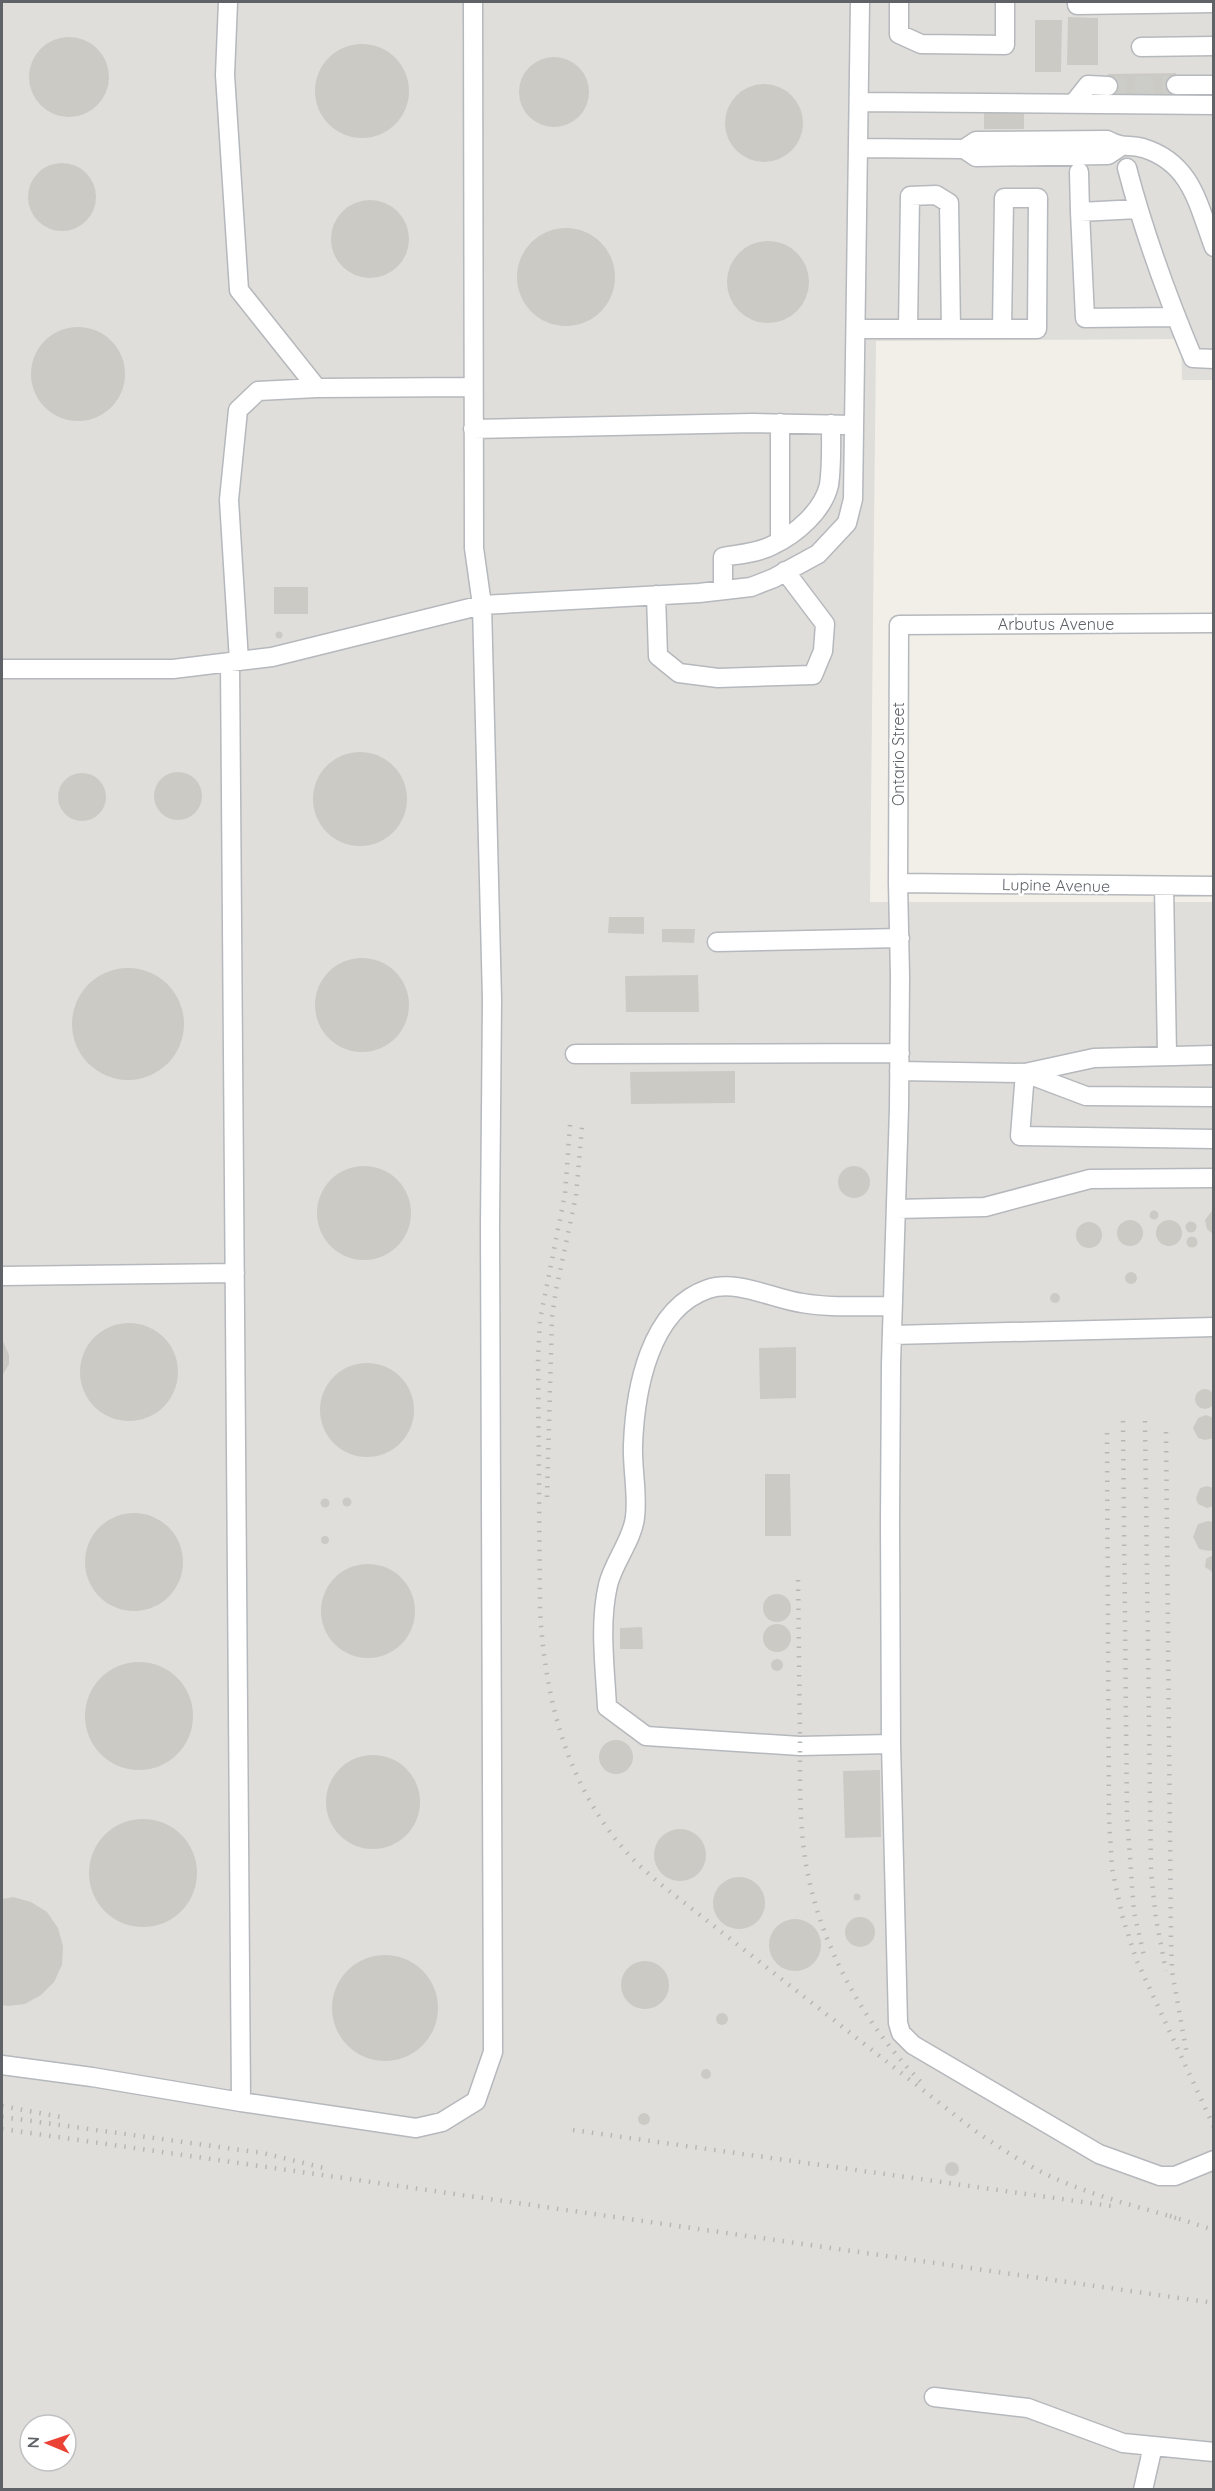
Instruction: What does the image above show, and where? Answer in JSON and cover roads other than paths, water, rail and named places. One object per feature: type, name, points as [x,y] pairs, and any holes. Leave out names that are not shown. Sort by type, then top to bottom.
[{"type":"street","points":[[228,2],[225,75],[239,290],[317,388]]},
{"type":"street","points":[[2,2066],[92,2077],[416,2128],[442,2122],[476,2101],[493,2052],[490,1226],[492,999],[482,605],[474,548],[473,2]]},
{"type":"street","points":[[2,669],[173,669],[272,657],[482,605],[752,587],[818,554],[847,522],[853,499],[860,2]]},
{"type":"street","points":[[899,2],[899,34],[921,44],[1005,45],[1005,2]]},
{"type":"street","points":[[1077,2],[1077,5],[1214,3]]},
{"type":"street","points":[[1141,47],[1214,46]]},
{"type":"street","points":[[1073,104],[1088,85],[1108,86]]},
{"type":"street","points":[[1176,85],[1214,85]]},
{"type":"street","points":[[859,102],[1214,105]]},
{"type":"street","points":[[858,148],[964,149],[976,141],[1107,140],[1120,147],[1142,148],[1171,162],[1190,182],[1214,247]]},
{"type":"street","points":[[1126,168],[1175,317],[1193,358],[1214,359]]},
{"type":"street","points":[[1079,172],[1085,318],[1175,317]]},
{"type":"street","points":[[908,329],[910,196],[936,195],[949,203],[951,329]]},
{"type":"street","points":[[856,328],[908,329],[951,329],[1002,329],[1037,329],[1038,198],[1004,198],[1002,329]]},
{"type":"street","points":[[1080,213],[1138,209]]},
{"type":"street","points":[[242,2102],[235,1273],[234,661],[229,500],[237,410],[258,391],[317,388],[473,387]]},
{"type":"street","points":[[473,429],[780,423],[854,425]]},
{"type":"street","points":[[780,423],[780,541]]},
{"type":"street","points":[[723,590],[723,557],[759,551],[780,541],[814,514],[822,503],[828,487],[831,467],[831,424]]},
{"type":"street","points":[[656,595],[658,656],[679,673],[718,678],[813,675],[823,651],[825,624],[785,572]]},
{"type":"street","name":"Arbutus Avenue","points":[[898,625],[1214,623]]},
{"type":"street","name":"Ontario Street","points":[[898,625],[900,938],[892,1335],[891,1744],[898,2023],[913,2045],[1099,2154],[1160,2176],[1175,2176],[1214,2160]]},
{"type":"street","name":"Lupine Avenue","points":[[898,883],[1214,886]]},
{"type":"street","points":[[1164,886],[1167,1055]]},
{"type":"street","points":[[717,942],[900,938]]},
{"type":"street","points":[[576,1054],[899,1062],[1025,1073],[1086,1096],[1214,1098]]},
{"type":"street","points":[[1025,1073],[1094,1058],[1214,1055]]},
{"type":"street","points":[[1025,1073],[1020,1136],[1214,1139]]},
{"type":"street","points":[[896,1209],[986,1208],[1090,1179],[1214,1178]]},
{"type":"street","points":[[2,1276],[235,1273]]},
{"type":"street","points":[[891,1744],[800,1746],[646,1736],[607,1707],[603,1618],[608,1583],[636,1519],[633,1444],[637,1406],[646,1364],[663,1328],[678,1309],[693,1296],[710,1289],[724,1287],[801,1303],[835,1306],[893,1306]]},
{"type":"street","points":[[892,1335],[1214,1327]]},
{"type":"street","points":[[934,2397],[1028,2408],[1123,2443],[1214,2452]]},
{"type":"street","points":[[1143,2490],[1153,2446]]},
{"type":"tunnel","points":[[1108,86],[1176,85]]},
{"type":"railway","points":[[570,1125],[565,1194],[540,1320],[538,1358],[540,1610],[547,1676],[554,1709],[575,1771],[590,1801],[608,1829],[629,1855],[659,1883],[974,2130],[1054,2178],[1107,2198],[1176,2218]]},
{"type":"railway","points":[[547,1497],[552,1317],[576,1196],[582,1127]]},
{"type":"railway","points":[[1123,1421],[1127,1817],[1134,1912],[1145,1960]]},
{"type":"railway","points":[[1145,1421],[1151,1872],[1156,1919],[1166,1971]]},
{"type":"railway","points":[[1166,1432],[1172,1971],[1187,2055]]},
{"type":"railway","points":[[1107,1433],[1109,1818],[1112,1868],[1122,1915],[1136,1959],[1214,2127]]},
{"type":"railway","points":[[798,1580],[801,1812],[803,1843],[811,1889],[820,1920],[846,1979],[880,2033],[921,2082]]},
{"type":"railway","points":[[2,2106],[66,2118]]},
{"type":"railway","points":[[2,2117],[263,2153],[324,2168]]},
{"type":"railway","points":[[2,2129],[1214,2303]]},
{"type":"railway","points":[[573,2130],[1111,2206]]},
{"type":"railway","points":[[1170,2216],[1214,2230]]}]
